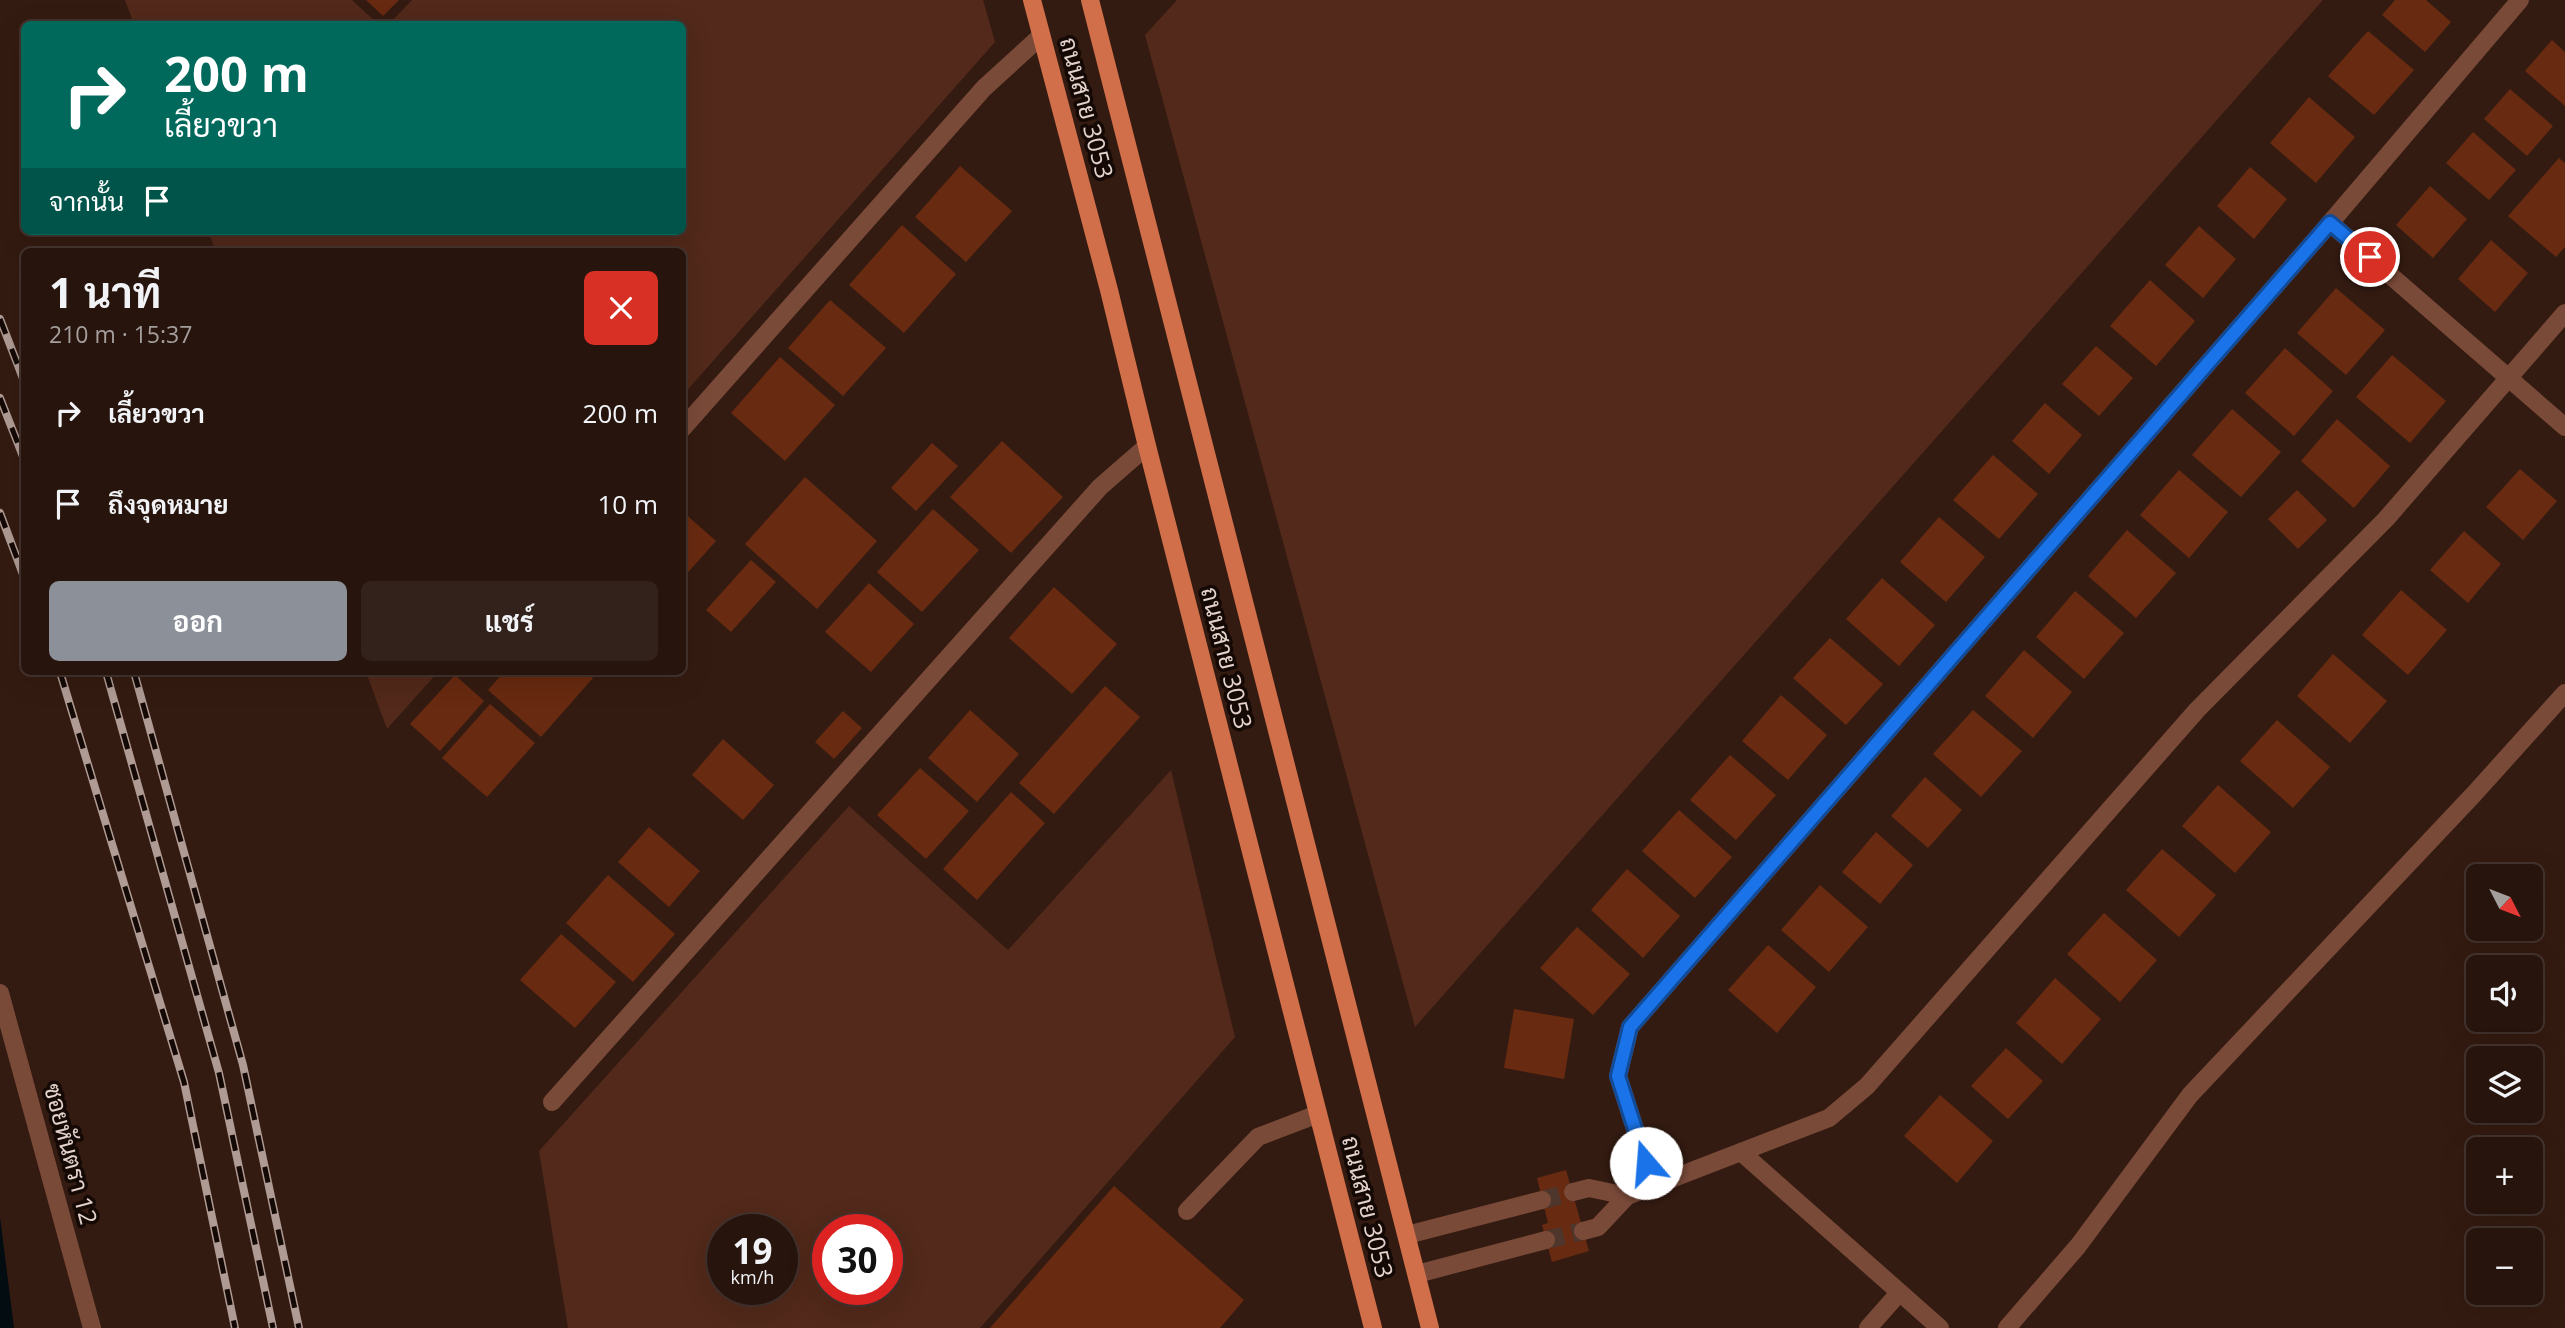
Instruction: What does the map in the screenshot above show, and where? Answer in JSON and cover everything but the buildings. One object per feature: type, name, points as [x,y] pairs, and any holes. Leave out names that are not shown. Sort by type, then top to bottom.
[{"type":"main road","name":"ถนนสาย 3053","points":[[1032,0],[1109,290],[1373,1328]]},
{"type":"main road","name":"ถนนสาย 3053","points":[[1090,0],[1430,1328]]},
{"type":"street","points":[[1653,1185],[1618,1076],[1630,1027],[2330,223],[2519,0]]},
{"type":"street","points":[[686,424],[984,88],[1041,36]]},
{"type":"street","points":[[2330,223],[2565,427]]},
{"type":"street","points":[[1583,1231],[1598,1227],[1627,1196],[1829,1118],[1867,1086],[2197,709],[2386,519],[2565,313]]},
{"type":"street","points":[[552,1102],[1100,487],[1147,446]]},
{"type":"street","points":[[2007,1328],[2078,1246],[2190,1095],[2474,794],[2565,693]]},
{"type":"street","name":"ซอยหันตรา 12","points":[[0,993],[92,1328]]},
{"type":"street","points":[[1187,1211],[1258,1137],[1318,1114]]},
{"type":"street","points":[[1741,1152],[1940,1328]]},
{"type":"street","points":[[1573,1192],[1589,1188],[1627,1196]]},
{"type":"street","points":[[1406,1235],[1542,1200]]},
{"type":"street","points":[[1417,1275],[1546,1240]]},
{"type":"street","points":[[1868,1328],[1899,1293]]},
{"type":"shaded area","points":[[125,0],[352,0],[375,21],[133,21]]},
{"type":"shaded area","points":[[412,0],[983,0],[995,42],[686,392],[686,248],[214,248],[210,235],[686,235],[686,21],[392,21]]},
{"type":"shaded area","points":[[1177,0],[2323,0],[1415,1027],[1145,35]]},
{"type":"shaded area","points":[[367,675],[435,675],[387,729]]},
{"type":"shaded area","points":[[1171,770],[1235,1037],[980,1328],[568,1328],[539,1151],[849,806],[1008,950]]},
{"type":"shaded area","points":[[0,1217],[14,1328],[0,1328]]},
{"type":"tunnel","points":[[1542,1200],[1573,1192]]},
{"type":"tunnel","points":[[1546,1240],[1583,1231]]},
{"type":"railway","points":[[0,319],[21,373]]},
{"type":"railway","points":[[0,398],[21,451]]},
{"type":"railway","points":[[0,513],[21,569]]},
{"type":"railway","points":[[61,675],[184,1082],[235,1328]]},
{"type":"railway","points":[[107,675],[219,1073],[273,1328]]},
{"type":"railway","points":[[135,675],[243,1065],[299,1328]]},
{"type":"route","points":[[1646,1163],[1618,1076],[1630,1027],[2330,223],[2370,257]]}]
